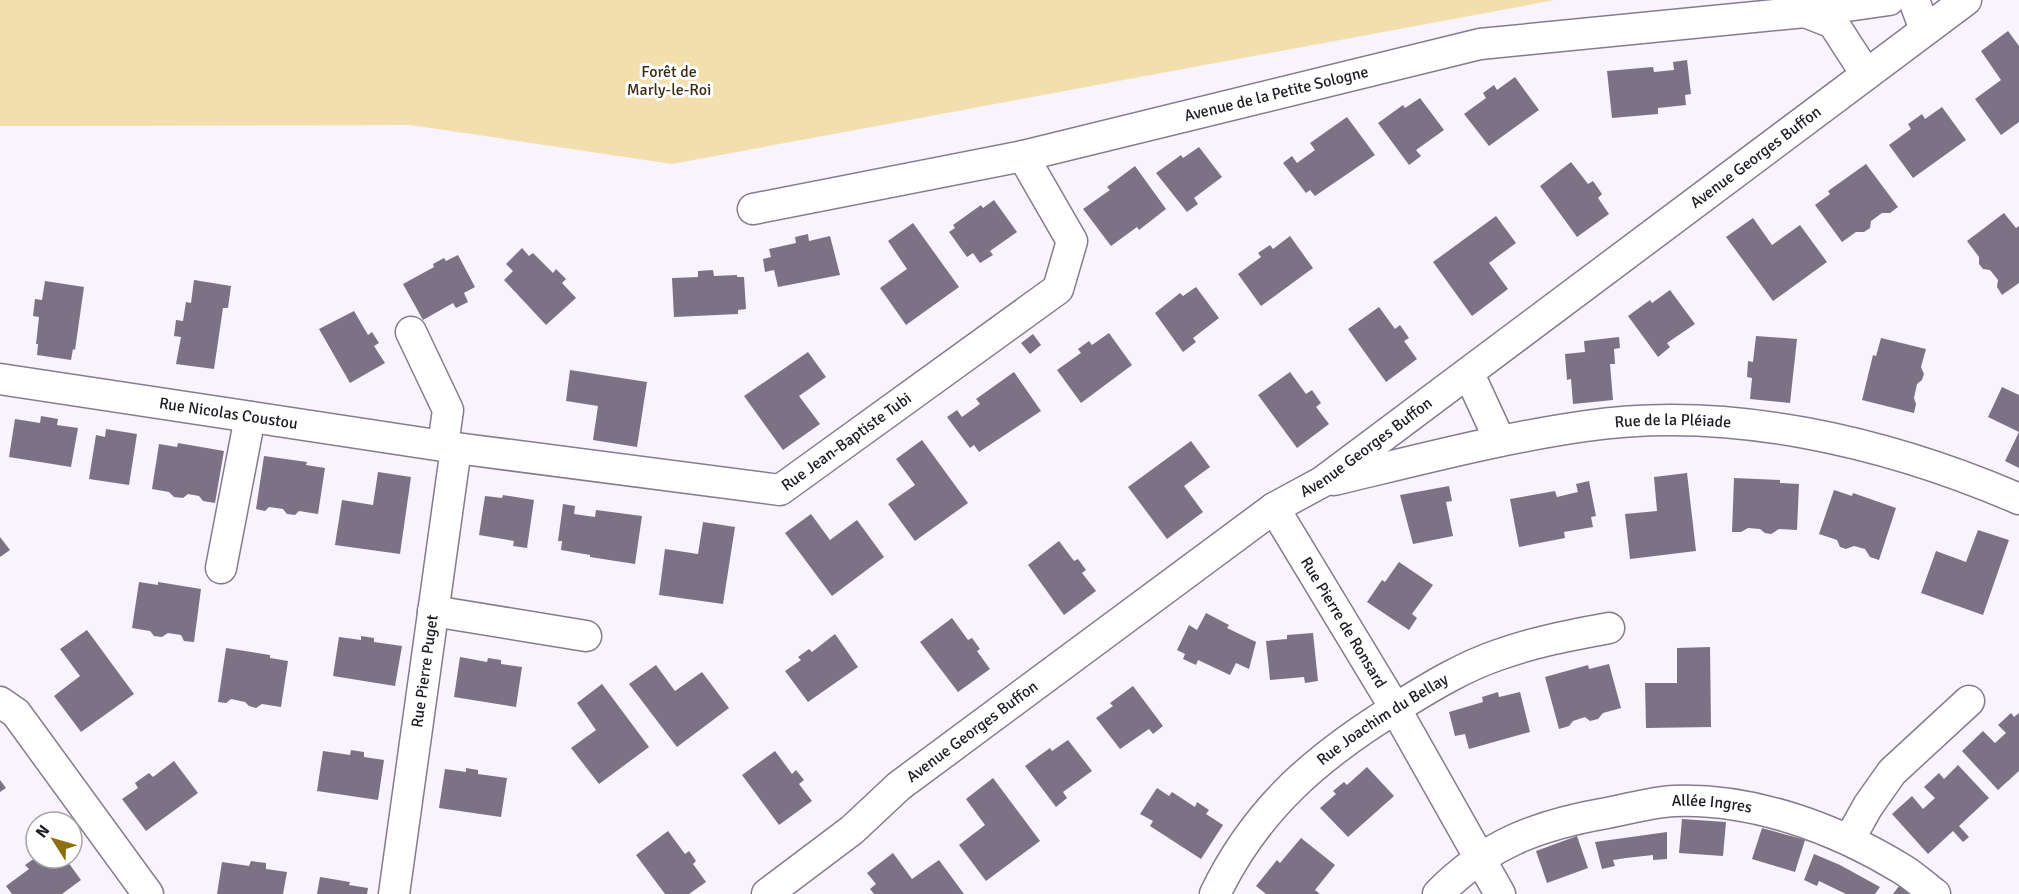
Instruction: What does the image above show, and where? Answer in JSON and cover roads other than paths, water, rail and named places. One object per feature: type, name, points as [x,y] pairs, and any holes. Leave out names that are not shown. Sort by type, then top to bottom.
[{"type":"street","name":"Avenue de la Petite Sologne","points":[[753,209],[1023,156],[1480,44],[1805,12],[1889,0]]},
{"type":"street","points":[[1914,0],[1925,30]]},
{"type":"street","name":"Avenue Georges Buffon","points":[[767,894],[852,830],[899,786],[1274,508],[1322,482],[1469,374],[1966,0]]},
{"type":"street","name":"Avenue de la Petite Sologne","points":[[1805,12],[1833,23],[1866,74]]},
{"type":"street","name":"Rue Jean-Baptiste Tubi","points":[[449,447],[780,490],[1058,289],[1072,242],[1023,156]]},
{"type":"street","name":"Rue Pierre Puget","points":[[394,894],[433,611],[449,447],[448,410],[411,332]]},
{"type":"street","points":[[1469,374],[1500,441]]},
{"type":"street","name":"Rue Nicolas Coustou","points":[[0,379],[449,447]]},
{"type":"street","points":[[221,568],[250,417]]},
{"type":"street","name":"Rue de la Pléiade","points":[[1322,482],[1500,441],[1588,425],[1655,421],[1720,421],[1793,431],[1861,444],[1967,477],[2019,498]]},
{"type":"street","name":"Rue Pierre de Ronsard","points":[[1274,508],[1395,708],[1500,894]]},
{"type":"street","points":[[433,611],[586,636]]},
{"type":"street","name":"Rue Joachim du Bellay","points":[[1215,894],[1248,837],[1278,798],[1350,737],[1448,676],[1497,655],[1550,639],[1609,628]]},
{"type":"street","points":[[1849,840],[1868,806],[1892,772],[1969,701]]},
{"type":"street","points":[[0,702],[16,713],[148,894]]},
{"type":"street","name":"Allée Ingres","points":[[1438,894],[1454,878],[1507,841],[1553,824],[1672,801],[1721,802],[1795,819],[1849,840],[1904,870],[1935,894]]},
{"type":"park label","name":"Forêt de Marly-le-Roi","points":[[669,81]]}]
